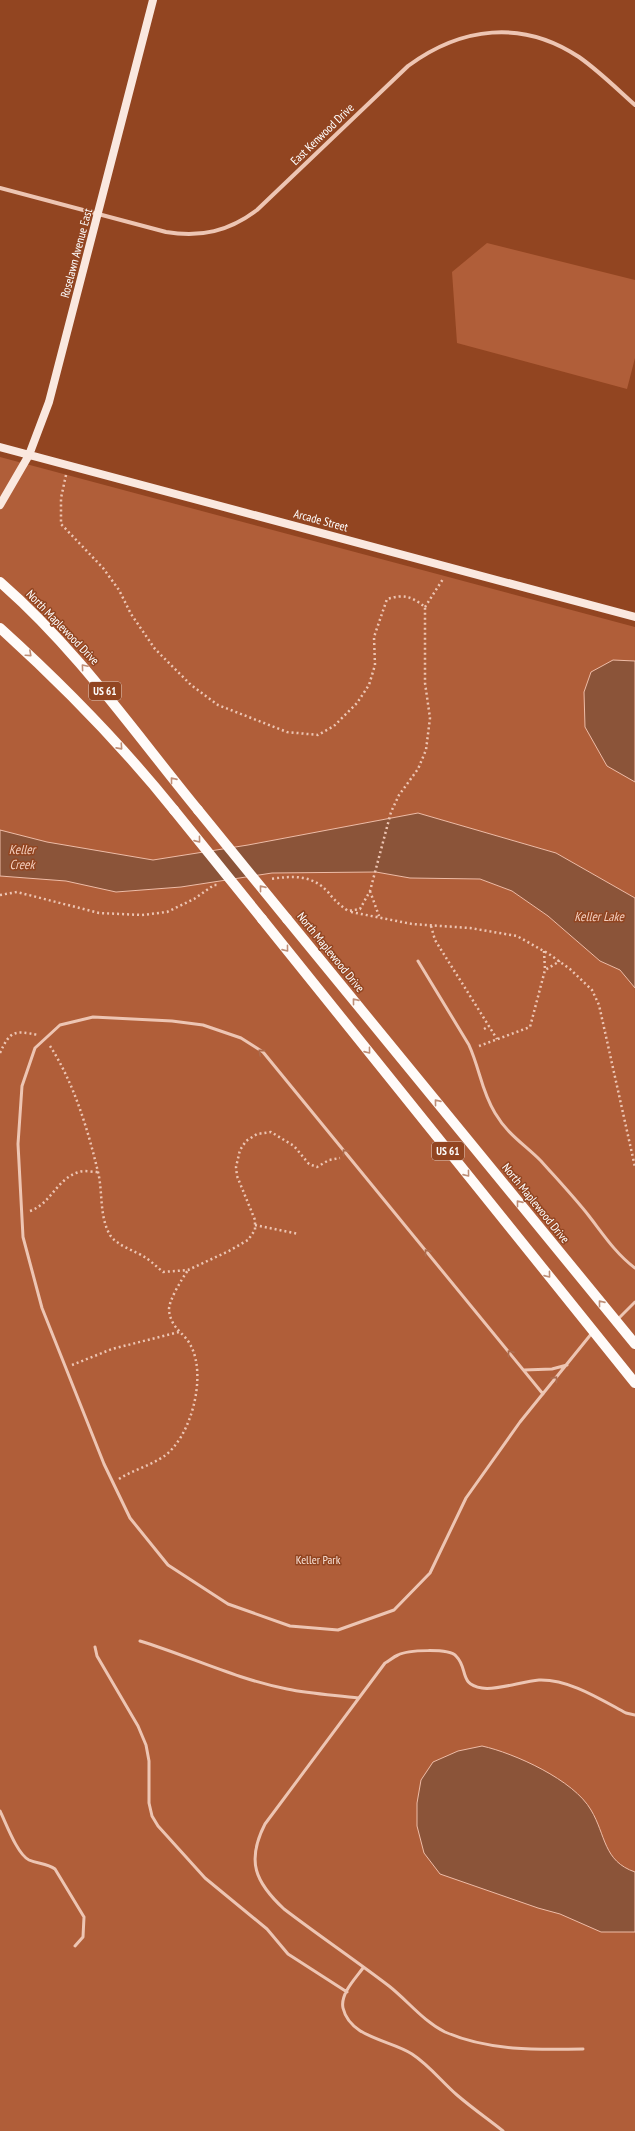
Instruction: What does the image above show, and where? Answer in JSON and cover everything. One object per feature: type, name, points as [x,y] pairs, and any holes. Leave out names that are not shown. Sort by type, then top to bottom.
[{"type":"main road","name":"North Maplewood Drive","points":[[0,582],[49,629],[82,664],[198,810],[635,1344]]},
{"type":"main road","name":"US 61","points":[[0,628],[90,713],[135,762],[635,1383]]},
{"type":"street","name":"Roselawn Avenue East","points":[[0,505],[29,455],[49,402],[153,0]]},
{"type":"street","name":"East Kenwood Drive","points":[[0,188],[98,215],[182,235],[215,232],[231,226],[257,210],[408,66],[426,52],[446,42],[466,36],[494,32],[516,33],[555,44],[584,61],[635,105]]},
{"type":"street","name":"Arcade Street","points":[[0,447],[635,617]]},
{"type":"lane","points":[[418,961],[471,1049],[476,1059],[482,1089],[495,1113],[511,1135],[539,1160],[588,1215],[612,1246],[635,1268]]},
{"type":"lane","points":[[543,1394],[263,1052],[241,1038],[203,1025],[172,1021],[94,1017],[60,1025],[35,1048],[22,1086],[18,1144],[23,1237],[42,1308],[113,1482],[130,1518],[168,1565],[228,1604],[290,1626],[338,1630],[394,1610],[430,1573],[466,1498],[543,1394],[593,1332]]},
{"type":"lane","points":[[616,1321],[635,1302]]},
{"type":"lane","points":[[524,1370],[552,1370],[567,1364]]},
{"type":"lane","points":[[140,1641],[167,1649],[204,1665],[287,1689],[359,1698]]},
{"type":"lane","points":[[94,1647],[97,1656],[138,1726],[146,1744],[149,1761],[149,1803],[152,1816],[158,1826],[204,1878],[267,1929],[288,1954],[347,1992]]},
{"type":"lane","points":[[583,2048],[528,2050],[474,2042],[445,2032],[424,2019],[398,1993],[362,1968],[284,1909],[269,1895],[258,1873],[254,1860],[256,1842],[265,1824],[359,1698],[385,1664],[398,1654],[442,1650],[455,1654],[462,1664],[464,1677],[471,1685],[484,1689],[539,1680],[552,1681],[574,1688],[626,1713],[635,1715]]},
{"type":"lane","points":[[0,1811],[21,1854],[28,1860],[48,1864],[55,1869],[84,1917],[83,1937],[75,1946]]},
{"type":"lane","points":[[362,1968],[343,1998],[343,2008],[349,2020],[371,2037],[411,2054],[423,2062],[456,2095],[503,2131]]},
{"type":"path","points":[[66,475],[61,498],[61,524],[103,568],[119,590],[132,614],[155,648],[191,685],[205,697],[218,705],[287,732],[318,735],[334,726],[357,703],[369,685],[375,665],[374,637],[387,599],[400,596],[415,598],[425,607]]},
{"type":"path","points":[[348,911],[360,909],[370,891],[391,812],[399,795],[418,769],[426,750],[430,718],[425,683],[425,607],[443,579]]},
{"type":"path","points":[[267,879],[289,876],[304,876],[312,879],[320,884],[338,904],[348,911],[431,926],[500,932],[517,936],[560,962],[592,990],[599,1005],[635,1167]]},
{"type":"path","points":[[0,894],[17,892],[99,913],[142,915],[166,912],[194,899],[214,885],[221,884]]},
{"type":"path","points":[[370,891],[379,917]]},
{"type":"path","points":[[431,926],[435,940],[497,1039]]},
{"type":"path","points":[[471,1049],[530,1027],[545,970],[544,951]]},
{"type":"path","points":[[545,970],[560,962]]},
{"type":"path","points":[[484,1029],[489,1026]]},
{"type":"path","points":[[0,1053],[7,1038],[21,1031],[38,1035],[44,1040],[57,1058],[69,1082],[98,1172],[101,1202],[111,1236],[128,1249],[145,1258],[163,1272],[188,1270],[229,1251],[248,1240],[255,1230],[253,1211],[237,1176],[236,1167],[240,1150],[246,1141],[256,1134],[270,1132],[294,1146],[309,1164],[317,1167],[329,1160],[348,1156]]},
{"type":"path","points":[[22,1214],[37,1208],[46,1202],[61,1182],[70,1176],[80,1172],[98,1172]]},
{"type":"path","points":[[255,1225],[299,1234]]},
{"type":"path","points":[[113,1482],[163,1457],[176,1445],[187,1425],[195,1399],[197,1360],[191,1345],[172,1324],[169,1309],[180,1282],[188,1270]]},
{"type":"path","points":[[66,1368],[100,1353],[179,1332]]},
{"type":"green space","points":[[487,243],[635,280],[635,358],[627,389],[457,343],[452,272]]},
{"type":"green space","name":"Keller Park","points":[[0,457],[635,627],[635,898],[556,853],[418,813],[248,846],[410,878],[480,879],[512,891],[548,916],[600,961],[620,970],[635,988],[635,2131],[0,2131]]},
{"type":"water","points":[[613,660],[635,661],[635,782],[607,766],[585,727],[584,692],[591,672]]},
{"type":"water","name":"Keller Lake","points":[[418,813],[556,853],[635,898],[635,988],[620,970],[600,961],[548,916],[512,891],[480,879],[410,878],[376,872],[272,873],[181,887],[116,892],[66,881],[0,876],[0,830],[47,842],[153,860],[248,845]]},
{"type":"water","points":[[482,1746],[526,1761],[542,1769],[571,1788],[583,1799],[596,1819],[611,1854],[625,1867],[635,1872],[635,1932],[601,1932],[560,1914],[538,1908],[440,1874],[424,1853],[417,1826],[417,1803],[421,1780],[433,1762],[458,1751]]},
{"type":"water label","name":"Keller Creek","points":[[22,856]]}]
